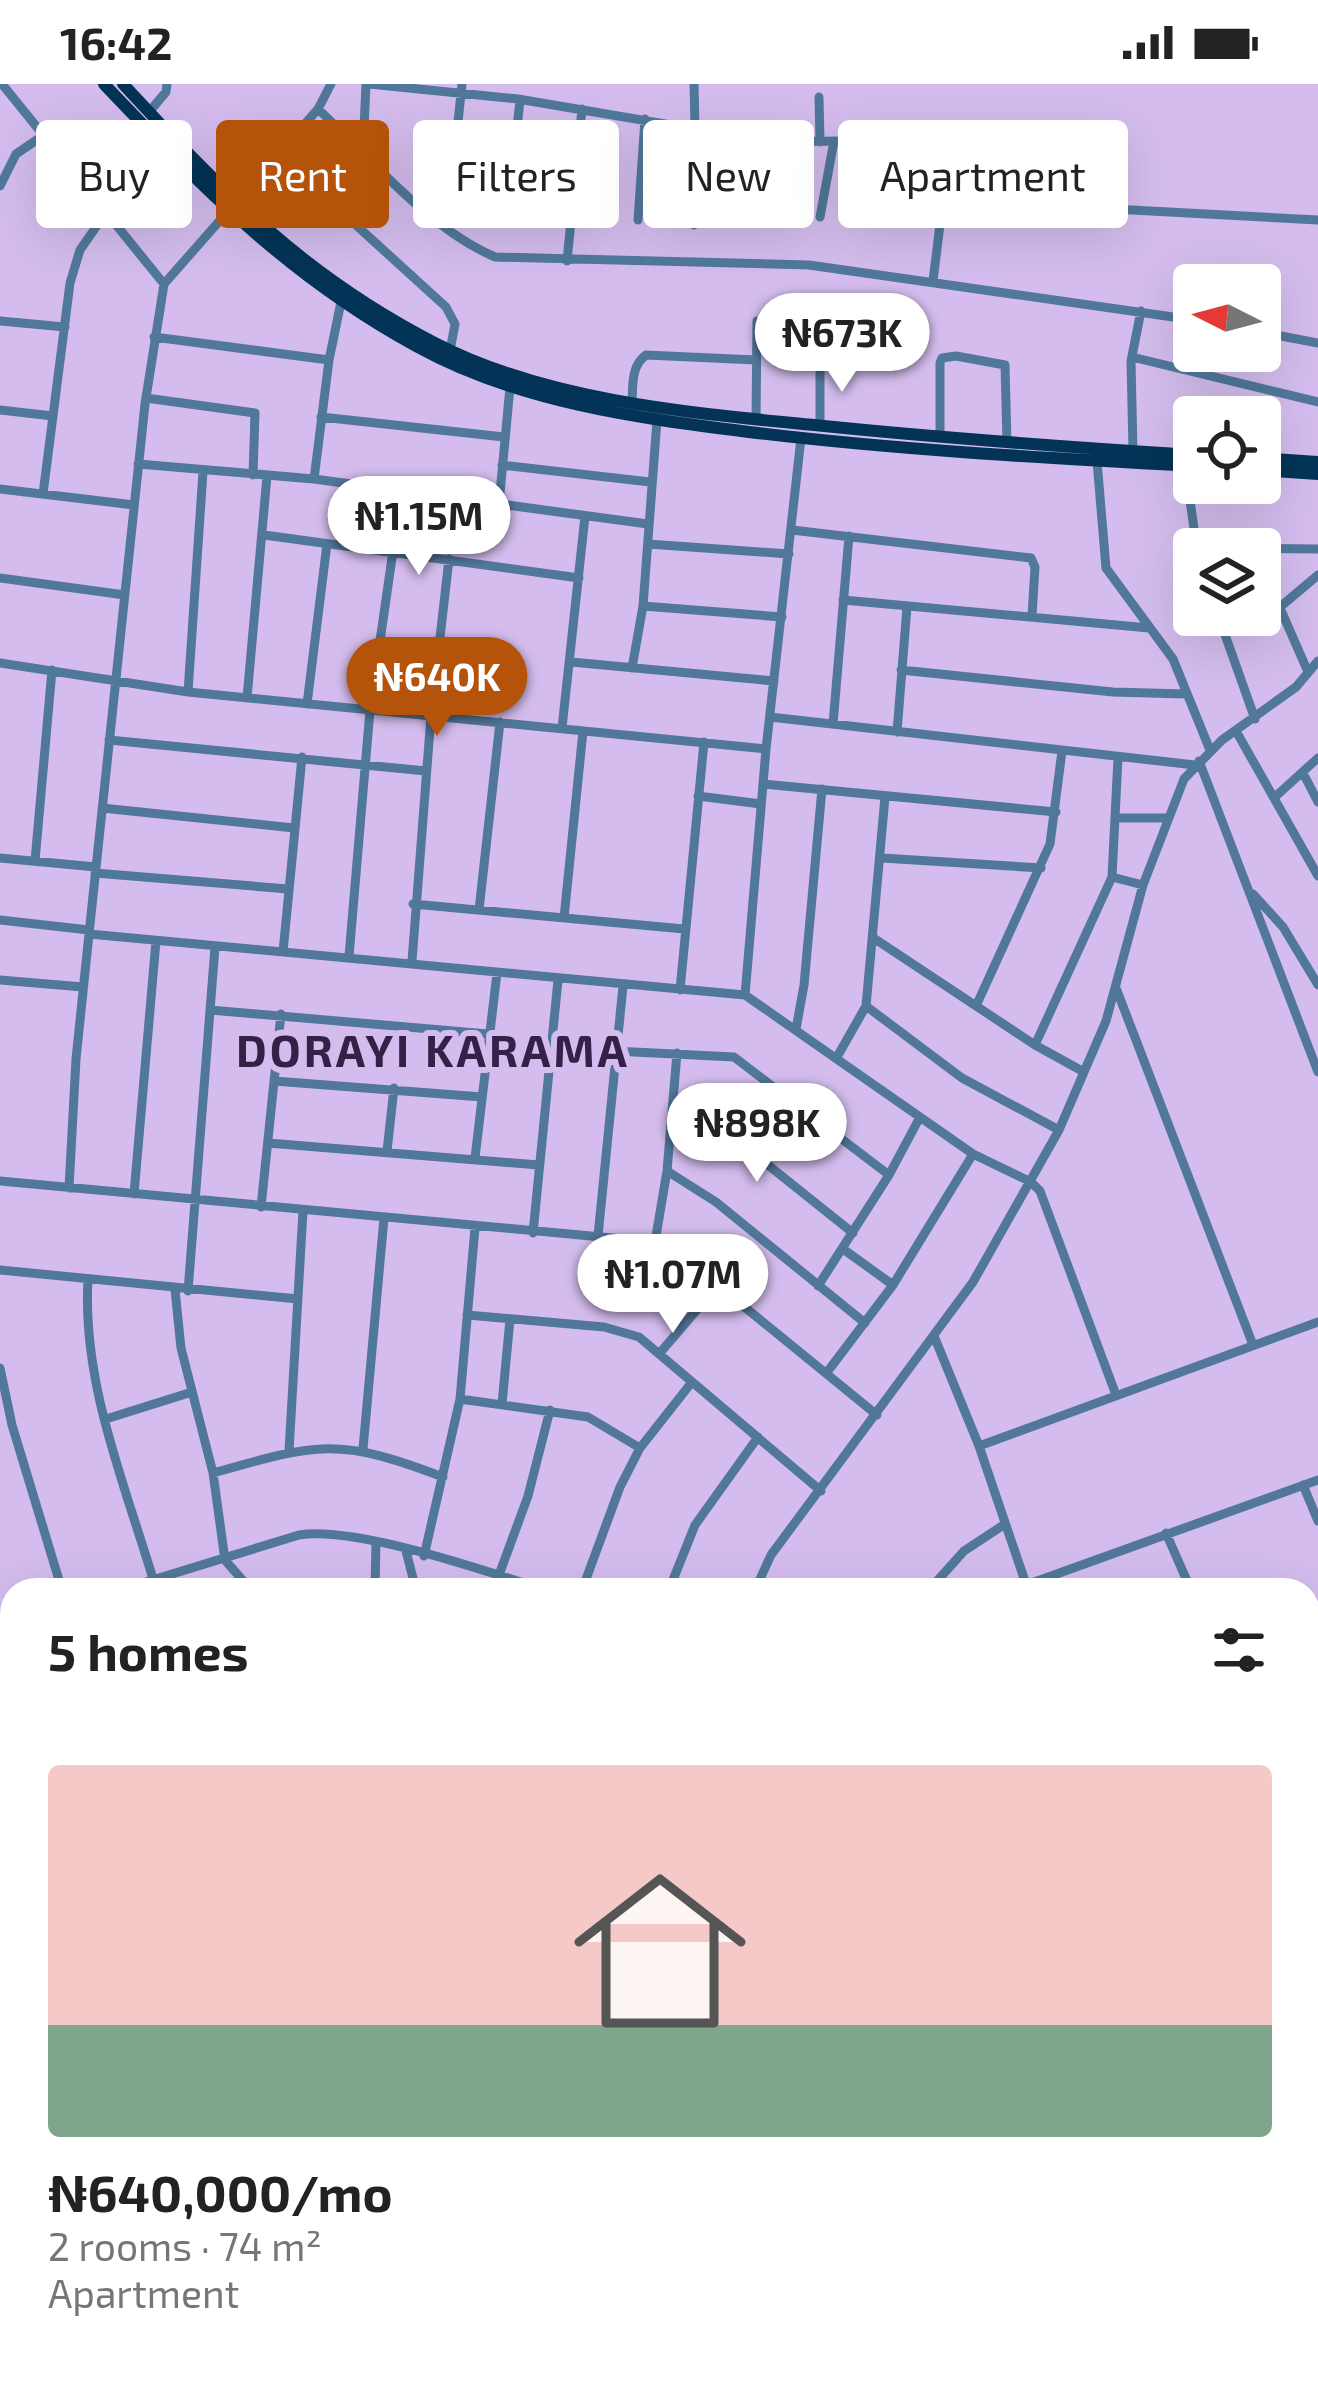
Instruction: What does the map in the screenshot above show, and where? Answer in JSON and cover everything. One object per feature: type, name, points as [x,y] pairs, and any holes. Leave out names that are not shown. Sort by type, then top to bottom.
[{"type":"main road","points":[[104,84],[216,192]]},
{"type":"main road","points":[[123,84],[216,190]]},
{"type":"main road","points":[[253,228],[300,274],[341,302],[418,348],[510,387],[657,420],[801,438],[1096,461],[1173,462]]},
{"type":"main road","points":[[260,228],[338,286],[450,351],[517,376],[632,402],[757,420],[1133,451],[1173,459]]},
{"type":"main road","points":[[1281,459],[1318,462]]},
{"type":"main road","points":[[1281,471],[1318,474]]},
{"type":"street","points":[[2,84],[36,130]]},
{"type":"street","points":[[148,112],[166,92],[167,84]]},
{"type":"street","points":[[309,120],[331,84]]},
{"type":"street","points":[[365,120],[368,84],[461,89],[651,120]]},
{"type":"street","points":[[519,120],[527,84]]},
{"type":"street","points":[[694,84],[695,120]]},
{"type":"street","points":[[458,120],[461,89]]},
{"type":"street","points":[[819,98],[820,142]]},
{"type":"street","points":[[318,109],[330,120]]},
{"type":"street","points":[[567,261],[582,109]]},
{"type":"street","points":[[638,220],[645,119]]},
{"type":"street","points":[[0,186],[16,154],[36,140]]},
{"type":"street","points":[[820,217],[834,141]]},
{"type":"street","points":[[814,142],[838,141]]},
{"type":"street","points":[[389,175],[413,197]]},
{"type":"street","points":[[1128,210],[1318,220]]},
{"type":"street","points":[[69,1188],[83,987],[154,337],[164,284],[216,226]]},
{"type":"street","points":[[43,494],[70,284],[80,250],[95,228]]},
{"type":"street","points":[[117,228],[164,284]]},
{"type":"street","points":[[359,228],[446,308],[454,324],[450,351]]},
{"type":"street","points":[[447,228],[495,257],[785,263],[1173,316]]},
{"type":"street","points":[[932,280],[939,228]]},
{"type":"street","points":[[314,479],[328,360],[341,302]]},
{"type":"street","points":[[1133,451],[1132,356],[1141,311]]},
{"type":"street","points":[[0,321],[64,328]]},
{"type":"street","points":[[757,321],[757,420]]},
{"type":"street","points":[[1281,336],[1318,343]]},
{"type":"street","points":[[154,337],[328,360]]},
{"type":"street","points":[[632,402],[634,372],[646,355],[757,360]]},
{"type":"street","points":[[940,438],[940,363],[942,358],[956,356],[1005,365],[1007,443]]},
{"type":"street","points":[[1132,356],[1318,402]]},
{"type":"street","points":[[820,365],[820,426]]},
{"type":"street","points":[[499,504],[510,387]]},
{"type":"street","points":[[146,398],[255,413],[254,475]]},
{"type":"street","points":[[0,410],[53,416]]},
{"type":"street","points":[[321,418],[504,437]]},
{"type":"street","points":[[632,668],[643,607],[657,420]]},
{"type":"street","points":[[745,995],[766,749],[801,438]]},
{"type":"street","points":[[1096,461],[1106,568],[1172,659],[1210,750]]},
{"type":"street","points":[[138,464],[314,479],[648,524]]},
{"type":"street","points":[[502,465],[650,482]]},
{"type":"street","points":[[188,692],[203,472]]},
{"type":"street","points":[[247,698],[267,476]]},
{"type":"street","points":[[0,489],[134,505]]},
{"type":"street","points":[[562,728],[585,516]]},
{"type":"street","points":[[792,530],[1031,558],[1035,568],[1032,616]]},
{"type":"street","points":[[264,535],[579,578]]},
{"type":"street","points":[[833,724],[849,536]]},
{"type":"street","points":[[307,704],[327,544]]},
{"type":"street","points":[[648,544],[789,554]]},
{"type":"street","points":[[1281,549],[1318,549]]},
{"type":"street","points":[[349,956],[364,762],[393,551]]},
{"type":"street","points":[[412,962],[430,716],[449,560]]},
{"type":"street","points":[[1281,606],[1318,575]]},
{"type":"street","points":[[0,578],[124,596]]},
{"type":"street","points":[[843,600],[1150,628]]},
{"type":"street","points":[[643,607],[782,617]]},
{"type":"street","points":[[897,732],[907,607]]},
{"type":"street","points":[[1281,609],[1308,672]]},
{"type":"street","points":[[1225,636],[1255,719]]},
{"type":"street","points":[[760,1578],[771,1555],[973,1282],[1059,1130],[1116,988],[1143,885],[1180,787],[1210,750],[1255,719],[1318,661]]},
{"type":"street","points":[[571,662],[774,681]]},
{"type":"street","points":[[0,663],[188,692],[766,749]]},
{"type":"street","points":[[35,861],[52,670]]},
{"type":"street","points":[[901,670],[1113,692],[1186,694]]},
{"type":"street","points":[[770,717],[1197,763]]},
{"type":"street","points":[[479,910],[500,722]]},
{"type":"street","points":[[564,918],[583,730]]},
{"type":"street","points":[[1236,730],[1318,876]]},
{"type":"street","points":[[110,740],[426,771]]},
{"type":"street","points":[[680,990],[704,742]]},
{"type":"street","points":[[976,1006],[1041,868],[1056,812],[1062,751]]},
{"type":"street","points":[[283,952],[302,757]]},
{"type":"street","points":[[1035,1045],[1112,878],[1118,758]]},
{"type":"street","points":[[1276,796],[1318,758]]},
{"type":"street","points":[[1197,763],[1318,1072]]},
{"type":"street","points":[[1303,773],[1318,802]]},
{"type":"street","points":[[763,784],[1056,812]]},
{"type":"street","points":[[796,1029],[805,985],[822,789]]},
{"type":"street","points":[[698,796],[761,804]]},
{"type":"street","points":[[837,1057],[866,1006],[885,797]]},
{"type":"street","points":[[102,808],[294,828]]},
{"type":"street","points":[[1116,818],[1168,818]]},
{"type":"street","points":[[0,858],[288,889]]},
{"type":"street","points":[[882,858],[1041,868]]},
{"type":"street","points":[[1112,878],[1143,885]]},
{"type":"street","points":[[1249,890],[1282,926],[1318,986]]},
{"type":"street","points":[[413,904],[684,928]]},
{"type":"street","points":[[0,920],[215,947],[745,995],[973,1154],[1031,1182],[1045,1198],[1116,1395]]},
{"type":"street","points":[[875,939],[1084,1072]]},
{"type":"street","points":[[134,1195],[156,941]]},
{"type":"street","points":[[215,947],[182,1290],[181,1348],[213,1473],[224,1560],[240,1578]]},
{"type":"street","points":[[475,1158],[497,973]]},
{"type":"street","points":[[0,980],[83,987]]},
{"type":"street","points":[[533,1233],[559,980]]},
{"type":"street","points":[[598,1236],[623,986]]},
{"type":"street","points":[[1116,988],[1253,1345]]},
{"type":"street","points":[[866,1006],[962,1078],[1059,1130]]},
{"type":"street","points":[[210,1010],[488,1034]]},
{"type":"street","points":[[261,1207],[281,1014]]},
{"type":"street","points":[[614,1051],[727,1054],[743,1061],[890,1175]]},
{"type":"street","points":[[655,1242],[668,1171],[676,1053]]},
{"type":"street","points":[[274,1081],[482,1097]]},
{"type":"street","points":[[387,1151],[394,1088]]},
{"type":"street","points":[[672,1115],[724,1130],[853,1233]]},
{"type":"street","points":[[818,1286],[890,1175],[920,1118]]},
{"type":"street","points":[[268,1143],[538,1165]]},
{"type":"street","points":[[828,1371],[893,1285],[973,1154]]},
{"type":"street","points":[[668,1171],[716,1202],[865,1323]]},
{"type":"street","points":[[0,1181],[655,1242],[718,1285],[877,1415]]},
{"type":"street","points":[[289,1451],[303,1211]]},
{"type":"street","points":[[363,1449],[384,1219]]},
{"type":"street","points":[[424,1556],[460,1399],[475,1228]]},
{"type":"street","points":[[843,1249],[893,1285]]},
{"type":"street","points":[[0,1270],[298,1300]]},
{"type":"street","points":[[88,1280],[87,1335],[153,1578]]},
{"type":"street","points":[[659,1354],[718,1285]]},
{"type":"street","points":[[467,1315],[623,1331],[639,1337],[821,1491]]},
{"type":"street","points":[[502,1404],[510,1319]]},
{"type":"street","points":[[979,1446],[1318,1322]]},
{"type":"street","points":[[934,1336],[979,1446],[1024,1578]]},
{"type":"street","points":[[0,1368],[6,1425],[58,1578]]},
{"type":"street","points":[[586,1578],[614,1499],[640,1448],[692,1382]]},
{"type":"street","points":[[106,1419],[192,1392]]},
{"type":"street","points":[[460,1399],[599,1420],[640,1448]]},
{"type":"street","points":[[499,1575],[528,1496],[550,1410]]},
{"type":"street","points":[[674,1578],[695,1525],[758,1437]]},
{"type":"street","points":[[213,1473],[324,1446],[363,1449],[443,1477]]},
{"type":"street","points":[[1050,1578],[1318,1480]]},
{"type":"street","points":[[1304,1485],[1318,1521]]},
{"type":"street","points":[[940,1578],[964,1551],[1006,1524]]},
{"type":"street","points":[[1166,1533],[1187,1578]]},
{"type":"street","points":[[157,1578],[308,1534],[330,1534],[504,1578]]},
{"type":"street","points":[[375,1578],[376,1542]]},
{"type":"street","points":[[406,1551],[413,1578]]},
{"type":"district","name":"DORAYI KARAMA","points":[[433,1049]]}]
